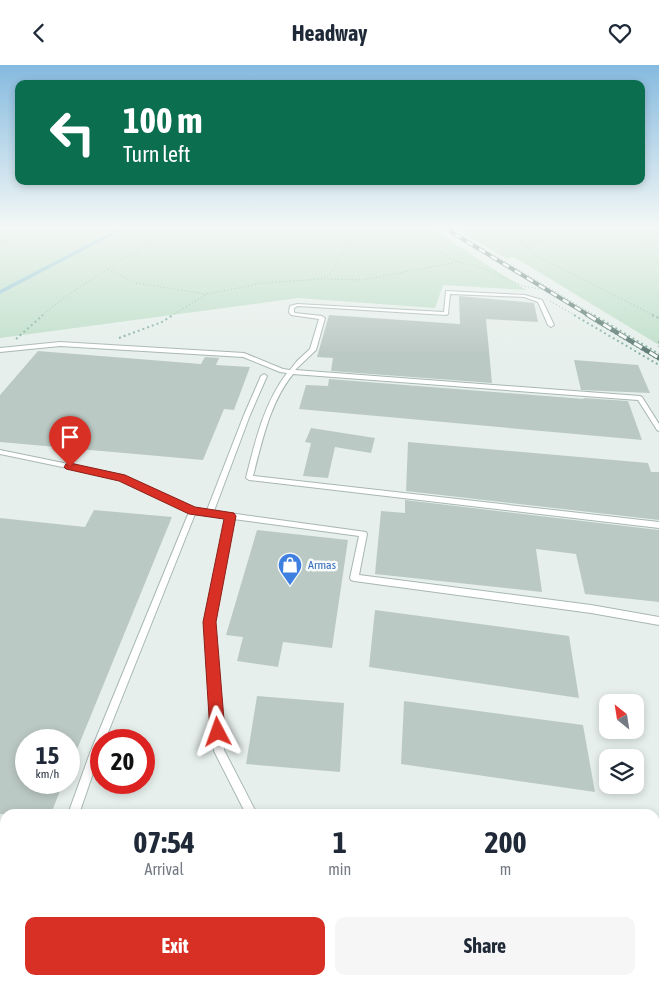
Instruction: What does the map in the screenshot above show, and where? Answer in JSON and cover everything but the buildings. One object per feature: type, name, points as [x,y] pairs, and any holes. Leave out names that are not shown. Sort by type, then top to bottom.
[{"type":"lane","points":[[551,325],[540,301],[525,296],[448,292],[446,314],[298,305],[292,307],[291,312],[293,314],[322,318],[313,350],[291,372],[266,416],[249,477],[659,525]]},
{"type":"lane","points":[[0,350],[60,344],[244,355],[282,371],[291,372],[640,398],[659,429]]},
{"type":"lane","points":[[210,513],[247,415],[264,376]]},
{"type":"lane","points":[[0,452],[122,477],[193,511],[363,534],[354,578],[591,609],[659,621]]},
{"type":"lane","points":[[75,809],[95,753],[193,511]]},
{"type":"lane","points":[[230,516],[209,622],[219,751],[249,809]]},
{"type":"path","points":[[14,348],[17,337],[30,325],[69,293],[107,270]]},
{"type":"path","points":[[110,270],[136,283],[207,294]]},
{"type":"path","points":[[322,279],[330,275],[333,270]]},
{"type":"path","points":[[110,347],[114,340],[162,322],[207,294],[264,283],[322,279],[362,280],[415,270]]},
{"type":"path","points":[[484,270],[500,278],[526,286],[543,290],[550,288]]},
{"type":"path","points":[[510,270],[659,360]]},
{"type":"path","points":[[519,270],[659,354]]},
{"type":"path","points":[[563,270],[628,305],[659,318]]},
{"type":"path","points":[[526,286],[536,292]]},
{"type":"path","points":[[544,297],[659,365]]},
{"type":"path","points":[[659,341],[659,347]]},
{"type":"green space","points":[[0,270],[495,270],[526,290],[443,285],[435,308],[298,298],[0,338]]},
{"type":"green space","points":[[535,270],[659,270],[659,345]]},
{"type":"water","points":[[39,270],[46,270],[0,294],[0,290]]},
{"type":"railway","points":[[514,270],[590,316]]},
{"type":"railway","points":[[588,315],[659,358]]},
{"type":"place","name":"Armas","points":[[290,586]]},
{"type":"route","points":[[70,467],[122,477],[193,511],[230,516],[209,622],[218,732]]}]
